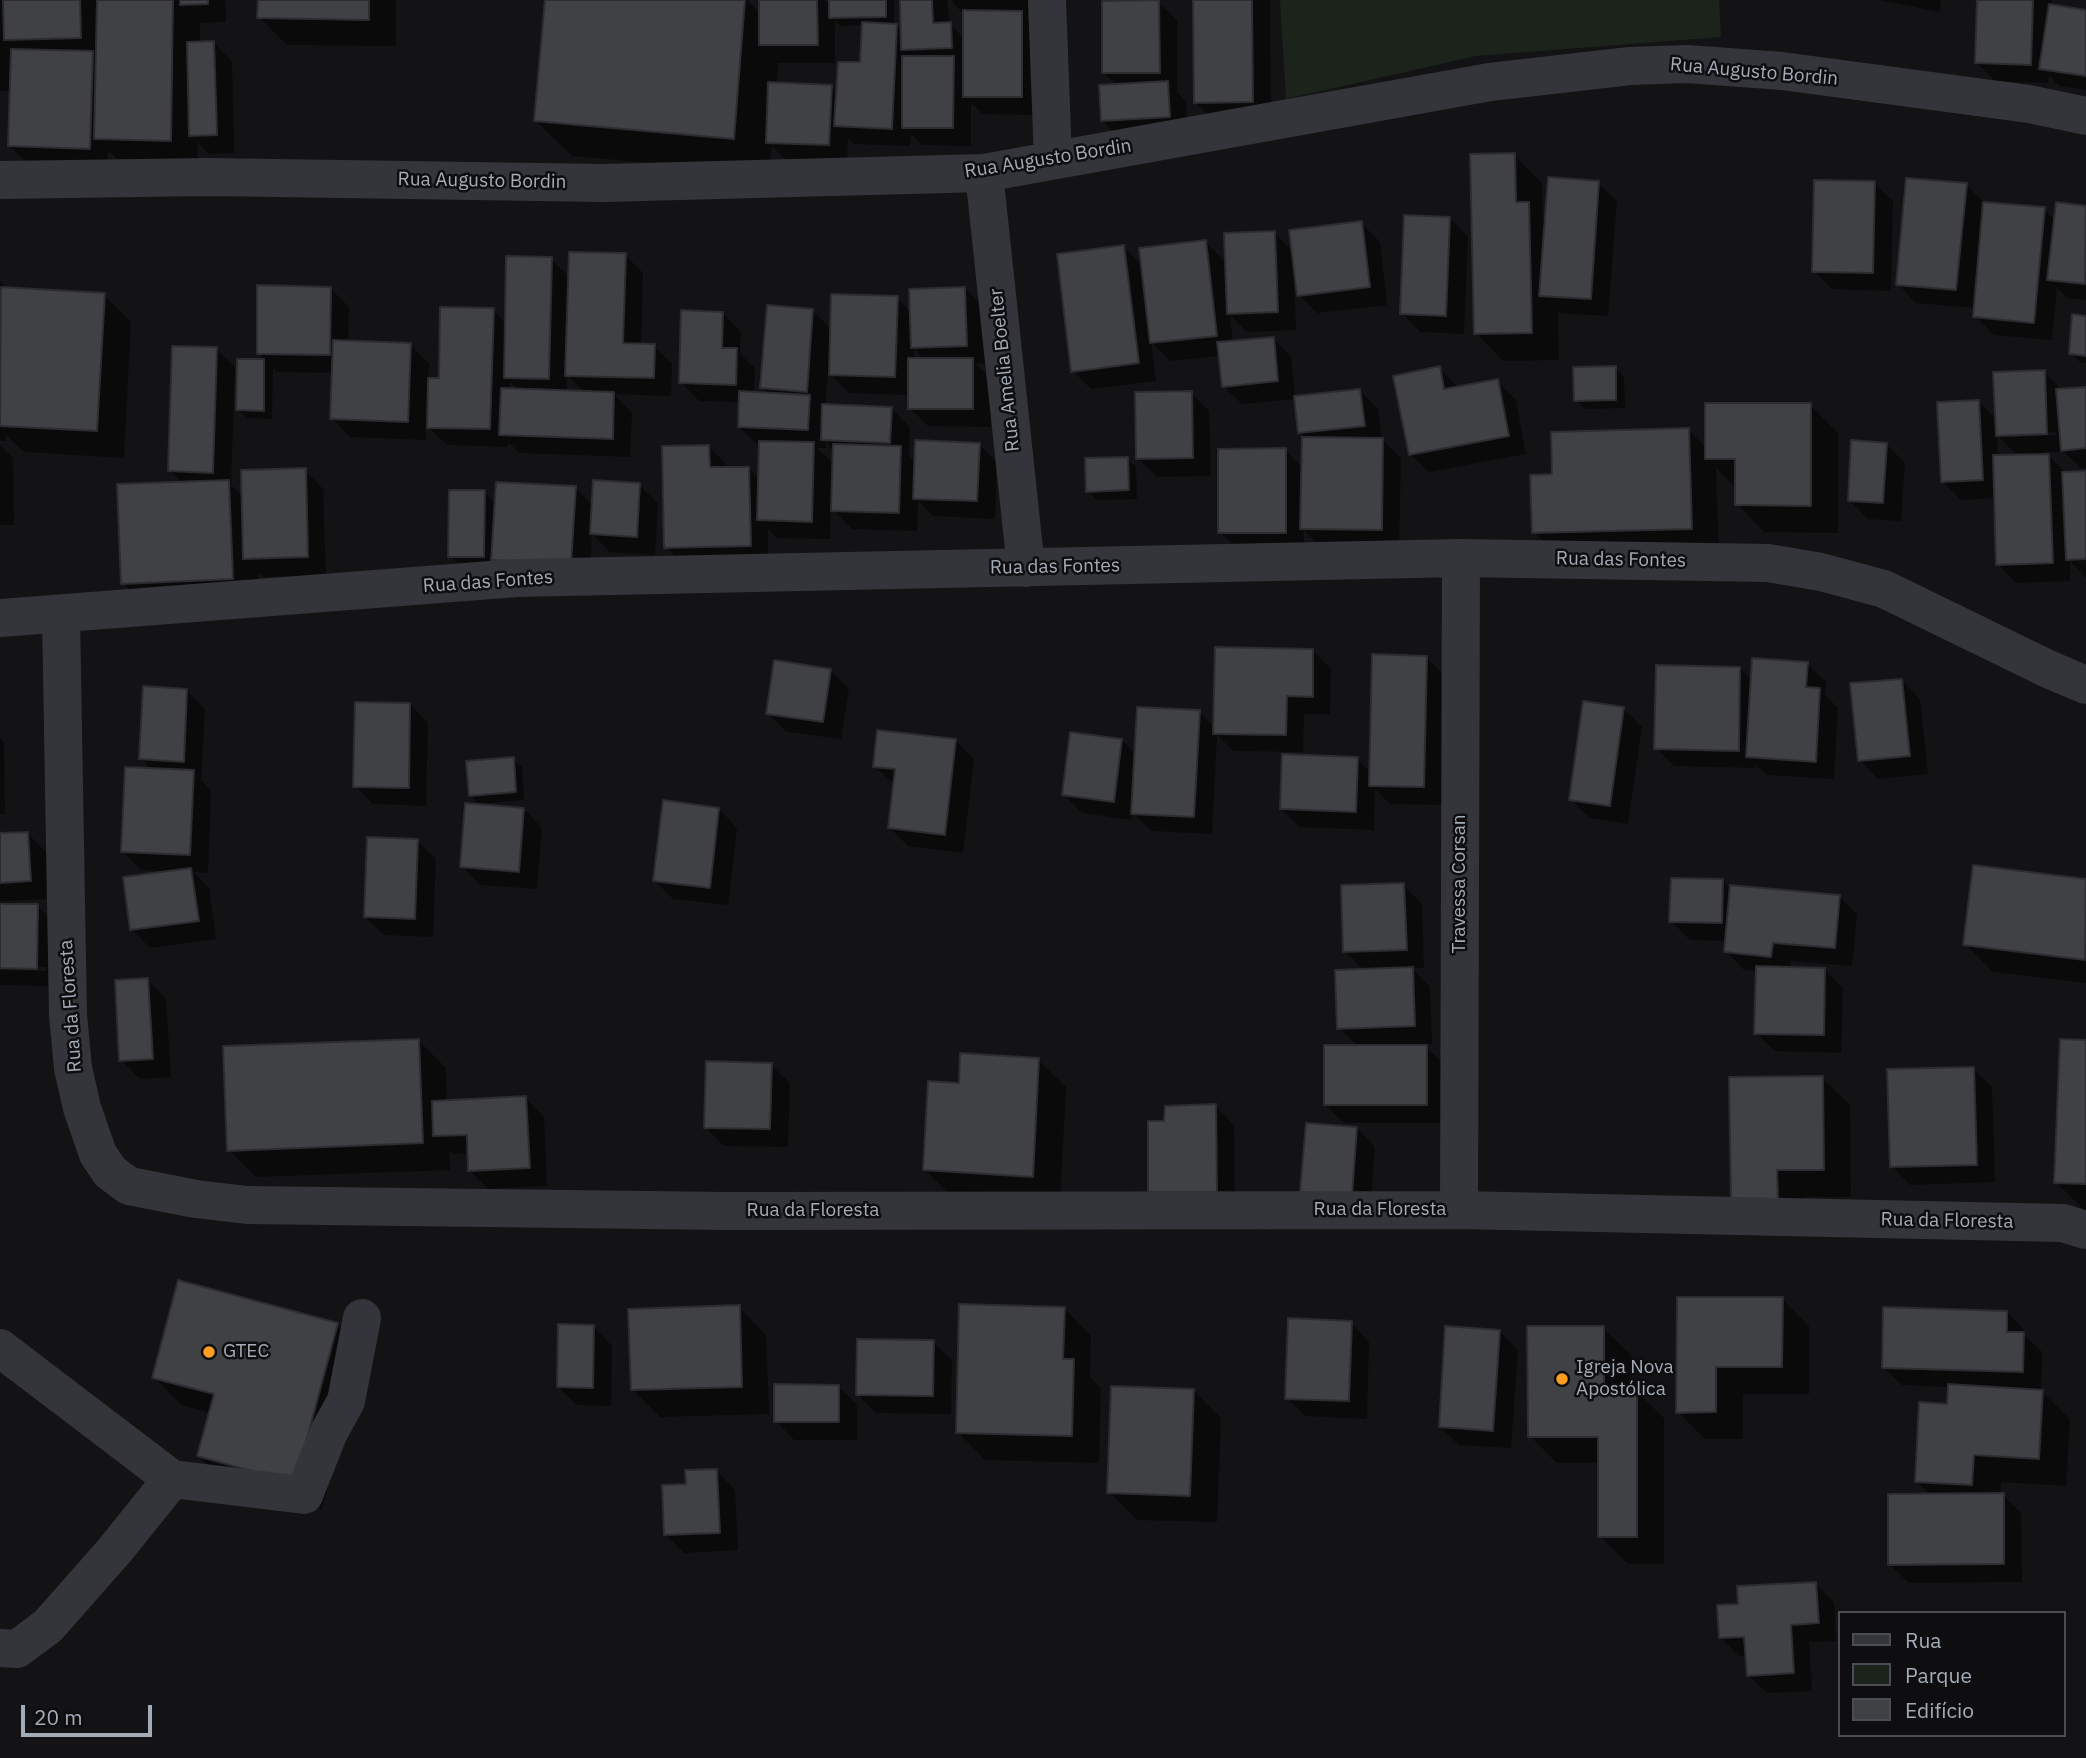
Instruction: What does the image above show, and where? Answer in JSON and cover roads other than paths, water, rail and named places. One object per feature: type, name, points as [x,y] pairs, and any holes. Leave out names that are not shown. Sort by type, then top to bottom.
[{"type":"street","points":[[1047,0],[1053,160]]},
{"type":"street","name":"Rua Augusto Bordin","points":[[0,180],[211,177],[604,183],[984,173],[1490,82],[1630,66],[1687,64],[1782,71],[2029,104],[2086,116]]},
{"type":"street","name":"Rua Amelia Boelter","points":[[984,173],[1026,568]]},
{"type":"street","name":"Rua das Fontes","points":[[0,618],[517,578],[1461,558],[1768,563],[1821,572],[1884,589],[2036,664],[2086,685]]},
{"type":"street","name":"Travessa Corsan","points":[[1459,1210],[1461,558]]},
{"type":"street","name":"Rua da Floresta","points":[[61,615],[68,1001],[72,1068],[98,1154],[110,1172],[130,1186],[196,1199],[247,1205],[726,1211],[1459,1210],[2063,1223],[2086,1230]]},
{"type":"street","points":[[0,1348],[172,1479],[304,1495],[329,1432],[346,1401],[362,1318]]},
{"type":"street","points":[[0,1648],[17,1649],[48,1626],[115,1550],[172,1479]]},
{"type":"place","name":"GTEC","points":[[209,1352]]},
{"type":"place","name":"Igreja Nova Apostólica","points":[[1562,1379]]}]
